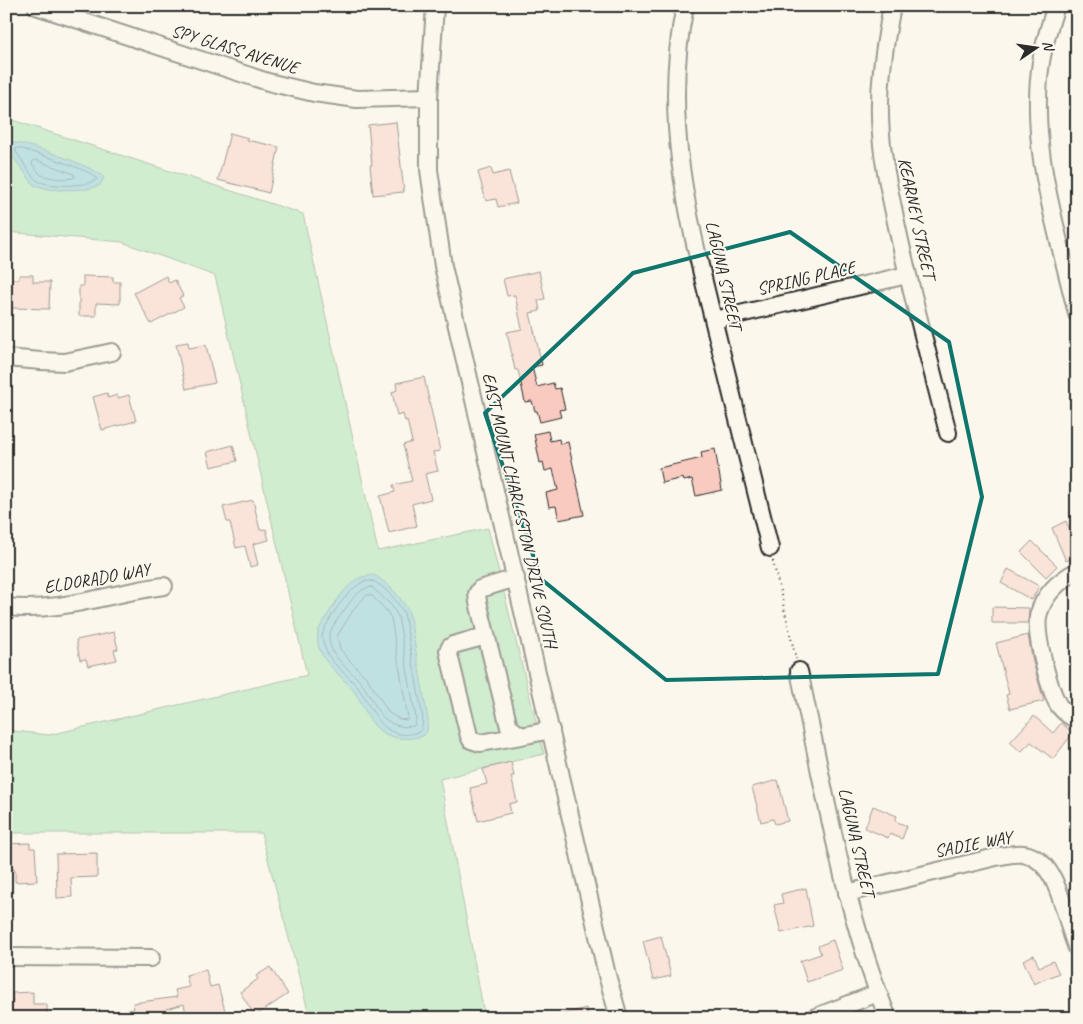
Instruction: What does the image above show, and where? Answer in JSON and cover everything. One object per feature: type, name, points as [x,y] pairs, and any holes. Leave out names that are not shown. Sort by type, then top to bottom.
[{"type":"street","name":"SPY GLASS AVENUE","points":[[36,6],[268,82],[314,93],[357,99],[429,97]]},
{"type":"street","name":"EAST MOUNT CHARLESTON DRIVE SOUTH","points":[[435,6],[431,39],[429,170],[443,266],[607,975],[619,1018]]},
{"type":"street","name":"LAGUNA STREET","points":[[686,6],[675,84],[676,132],[680,169],[687,207],[770,548]]},
{"type":"street","name":"KEARNEY STREET","points":[[892,6],[884,48],[880,94],[881,133],[886,171],[908,275],[948,433]]},
{"type":"street","points":[[1056,6],[1041,61],[1038,125],[1042,167],[1072,276],[1077,314]]},
{"type":"street","name":"SPRING PLACE","points":[[714,320],[908,275]]},
{"type":"street","points":[[6,358],[64,362],[112,352]]},
{"type":"street","points":[[1077,571],[1059,581],[1049,594],[1038,613],[1037,628],[1053,695],[1060,707],[1069,716],[1077,720]]},
{"type":"street","points":[[516,578],[480,589],[477,594],[506,719],[509,727],[521,736]]},
{"type":"street","name":"ELDORADO WAY","points":[[6,607],[48,608],[83,604],[164,586]]},
{"type":"street","points":[[486,636],[453,645],[448,651],[471,740],[480,743],[551,730]]},
{"type":"street","name":"LAGUNA STREET","points":[[799,671],[847,893],[878,993],[888,1018]]},
{"type":"street","name":"SADIE WAY","points":[[847,893],[1000,856],[1022,854],[1032,856],[1042,862],[1051,872],[1071,936],[1077,948]]},
{"type":"street","points":[[6,957],[151,958]]},
{"type":"street","points":[[812,1018],[878,993]]},
{"type":"path","points":[[770,548],[799,671]]},
{"type":"highlighted area","points":[[790,232],[949,342],[982,497],[938,674],[666,680],[541,579],[485,413],[633,273]]},
{"type":"green space","points":[[6,118],[303,214],[378,551],[488,528],[544,754],[440,779],[485,1018],[310,1018],[261,833],[6,833],[6,730],[49,735],[307,675],[215,276],[122,242],[6,232]]},
{"type":"water","points":[[10,142],[30,146],[60,156],[88,167],[104,178],[99,186],[87,189],[60,190],[34,185],[11,154],[8,144]]},
{"type":"water","points":[[374,575],[394,591],[409,612],[428,720],[427,731],[423,736],[398,738],[380,731],[372,723],[353,690],[328,663],[319,647],[319,629],[343,592],[355,580]]},
{"type":"building","points":[[396,122],[404,192],[373,195],[368,125]]},
{"type":"building","points":[[230,133],[248,138],[247,140],[279,147],[269,193],[218,180]]},
{"type":"building","points":[[491,168],[493,175],[509,171],[517,203],[498,207],[496,199],[486,201],[478,172]]},
{"type":"building","points":[[539,271],[545,299],[538,300],[540,311],[530,313],[542,365],[532,367],[537,387],[553,383],[555,389],[560,388],[565,409],[559,410],[561,417],[540,422],[532,401],[525,402],[518,370],[515,370],[507,332],[522,329],[515,295],[507,296],[503,279]]},
{"type":"building","points":[[19,275],[33,275],[33,282],[50,282],[49,309],[11,308],[11,279],[19,279]]},
{"type":"building","points":[[83,276],[113,277],[113,282],[120,282],[120,304],[96,303],[96,316],[79,316],[79,286],[83,286]]},
{"type":"building","points":[[166,276],[169,283],[175,280],[183,296],[179,298],[184,307],[151,324],[134,293]]},
{"type":"building","points":[[188,342],[189,348],[206,345],[215,383],[186,389],[176,344]]},
{"type":"building","points":[[424,377],[440,451],[433,452],[438,471],[425,474],[431,499],[412,504],[417,526],[389,533],[380,496],[395,492],[393,485],[412,481],[403,445],[412,442],[407,420],[405,421],[403,414],[397,416],[392,392],[397,390],[396,383]]},
{"type":"building","points":[[107,393],[108,398],[117,395],[118,398],[129,395],[136,421],[102,430],[93,397]]},
{"type":"building","points":[[548,431],[550,441],[559,439],[560,444],[568,442],[584,515],[559,520],[556,506],[549,507],[546,493],[558,490],[553,469],[545,471],[543,462],[540,463],[534,434]]},
{"type":"building","points":[[233,445],[237,461],[211,467],[207,452]]},
{"type":"building","points":[[715,449],[722,490],[696,496],[692,479],[684,481],[683,478],[662,483],[659,468],[702,458],[701,452]]},
{"type":"building","points":[[253,500],[260,530],[266,529],[269,540],[253,544],[258,565],[250,567],[245,546],[236,548],[230,522],[227,522],[223,507]]},
{"type":"building","points":[[1066,521],[1077,546],[1077,556],[1066,561],[1052,528]]},
{"type":"building","points":[[1032,541],[1057,566],[1046,577],[1021,552]]},
{"type":"building","points":[[1008,569],[1039,586],[1032,600],[1001,583]]},
{"type":"building","points":[[992,607],[1029,608],[1028,623],[992,623]]},
{"type":"building","points":[[114,632],[118,649],[114,650],[117,660],[88,666],[86,659],[80,660],[76,640]]},
{"type":"building","points":[[1028,635],[1033,662],[1044,701],[1010,709],[1006,695],[1009,694],[996,643]]},
{"type":"building","points":[[1034,716],[1053,733],[1061,723],[1073,733],[1053,759],[1031,742],[1021,752],[1010,742]]},
{"type":"building","points":[[511,762],[514,776],[511,776],[517,802],[509,804],[511,813],[478,821],[470,788],[487,784],[483,769]]},
{"type":"building","points":[[778,780],[788,821],[775,824],[773,819],[761,822],[752,787]]},
{"type":"building","points":[[873,806],[897,816],[895,821],[907,826],[902,839],[890,834],[888,838],[865,828]]},
{"type":"building","points":[[30,843],[30,848],[35,848],[37,881],[15,882],[15,869],[7,870],[6,844]]},
{"type":"building","points":[[97,853],[97,877],[71,878],[72,897],[57,898],[56,854]]},
{"type":"building","points":[[806,888],[813,926],[781,933],[774,905],[783,903],[781,894]]},
{"type":"building","points":[[661,936],[671,976],[653,980],[643,941]]},
{"type":"building","points":[[833,940],[843,970],[807,982],[800,961],[821,954],[818,946]]},
{"type":"building","points":[[1034,955],[1039,967],[1053,961],[1059,973],[1034,984],[1023,960]]},
{"type":"building","points":[[270,967],[288,994],[255,1016],[240,992],[258,979],[256,976]]},
{"type":"building","points":[[206,970],[210,987],[218,985],[227,1018],[187,1018],[184,1004],[166,1009],[167,1018],[114,1018],[113,1012],[134,1009],[133,1003],[177,997],[175,990],[189,987],[186,975]]},
{"type":"building","points":[[33,992],[33,1004],[47,1004],[47,1018],[6,1018],[6,1004],[13,1004],[12,993]]},
{"type":"building","points":[[586,1008],[589,1018],[560,1018],[560,1015]]}]
